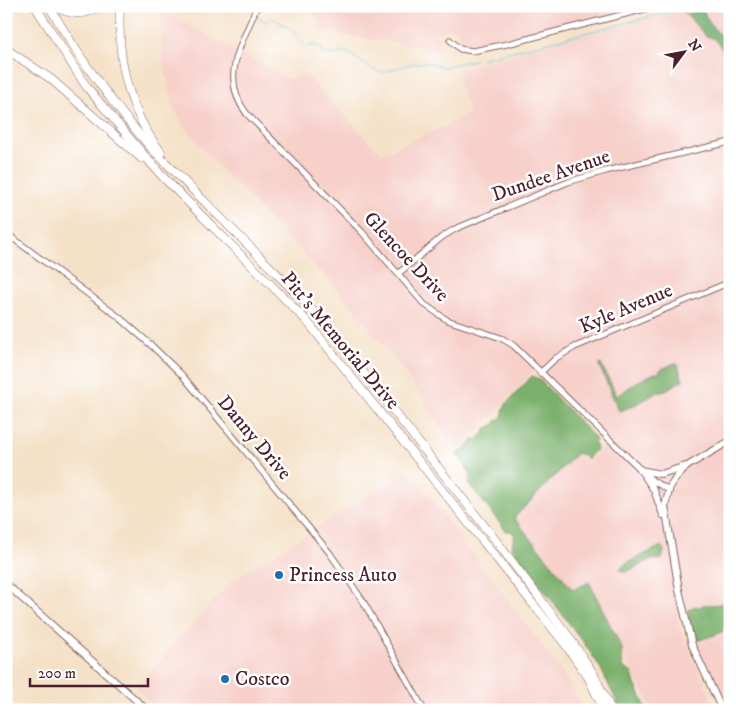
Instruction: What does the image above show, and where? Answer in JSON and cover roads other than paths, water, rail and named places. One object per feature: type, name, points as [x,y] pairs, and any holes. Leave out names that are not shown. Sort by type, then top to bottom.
[{"type":"highway","name":"Pitt's Memorial Drive","points":[[35,6],[86,86],[161,175],[306,320],[565,644],[588,677],[604,710]]},
{"type":"highway","name":"Pitt's Memorial Drive","points":[[48,6],[103,90],[133,128],[294,291],[368,377],[569,637],[593,673],[611,710]]},
{"type":"highway","points":[[56,6],[71,14],[78,14],[98,6]]},
{"type":"highway","points":[[120,6],[120,48],[129,93],[141,121],[157,147],[182,179]]},
{"type":"highway","points":[[6,49],[51,79],[161,175]]},
{"type":"main road","points":[[722,710],[692,645],[666,522],[665,506],[669,490],[677,475],[689,465],[730,441]]},
{"type":"main road","points":[[640,470],[661,474],[689,465]]},
{"type":"main road","points":[[640,470],[655,493],[666,522]]},
{"type":"main road","points":[[6,584],[148,710]]},
{"type":"street","name":"Glencoe Drive","points":[[257,6],[234,66],[234,82],[240,103],[247,114],[362,232],[424,304],[441,317],[507,341],[640,470],[653,481],[669,490]]},
{"type":"street","points":[[623,6],[625,14]]},
{"type":"street","points":[[450,40],[460,49],[474,50],[507,44],[657,6]]},
{"type":"street","name":"Dundee Avenue","points":[[399,273],[442,237],[455,229],[555,186],[606,171],[730,142]]},
{"type":"street","name":"Danny Drive","points":[[6,233],[118,317],[182,375],[330,552],[363,601],[424,710]]},
{"type":"street","name":"Kyle Avenue","points":[[540,373],[552,361],[575,347],[730,282]]},
{"type":"waterway","points":[[220,6],[237,6]]},
{"type":"waterway","points":[[247,6],[250,9]]},
{"type":"waterway","points":[[481,59],[681,9],[686,9],[730,43]]},
{"type":"waterway","points":[[257,17],[267,22],[273,18],[290,28],[306,47],[312,45],[321,47],[323,54],[347,52],[381,73],[413,63],[432,63],[442,67],[475,60]]},
{"type":"place","name":"Princess Auto","points":[[279,575]]},
{"type":"place","name":"Costco","points":[[225,679]]}]
